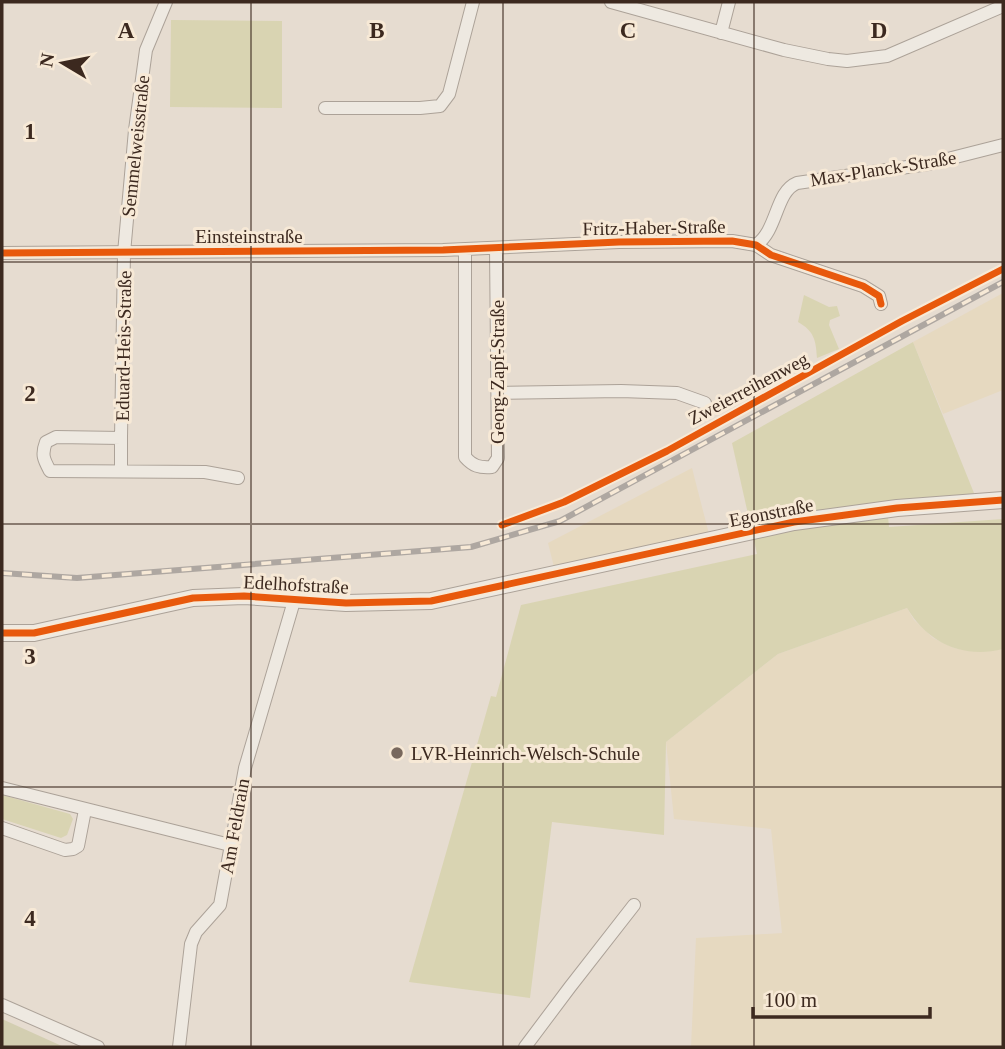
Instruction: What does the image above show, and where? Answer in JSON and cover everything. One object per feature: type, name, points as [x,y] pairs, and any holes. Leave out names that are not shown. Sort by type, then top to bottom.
[{"type":"street","name":"Semmelweisstraße","points":[[124,253],[141,80],[146,51],[166,2]]},
{"type":"street","points":[[325,108],[440,106],[449,94],[473,2]]},
{"type":"street","points":[[611,2],[828,59],[864,60],[887,56],[1003,6]]},
{"type":"street","points":[[722,33],[729,2]]},
{"type":"street","name":"Max-Planck-Straße","points":[[756,246],[767,236],[789,188],[797,183],[928,164],[1003,145]]},
{"type":"street","name":"Fritz-Haber-Straße","points":[[496,248],[732,240],[756,246],[771,255],[863,286],[879,296],[881,303]]},
{"type":"street","name":"Einsteinstraße","points":[[2,253],[496,248]]},
{"type":"street","name":"Georg-Zapf-Straße","points":[[465,250],[465,457],[472,465],[481,468],[492,467],[498,458],[496,248]]},
{"type":"street","name":"Eduard-Heis-Straße","points":[[121,470],[124,253]]},
{"type":"street","points":[[498,393],[677,393],[705,403]]},
{"type":"street","name":"Eduard-Heis-Straße","points":[[121,438],[56,437],[46,443],[42,451],[43,459],[50,471],[205,472],[238,478]]},
{"type":"street","name":"Egonstraße","points":[[549,577],[794,522],[897,508],[1003,500]]},
{"type":"street","name":"Edelhofstraße","points":[[2,633],[34,633],[193,598],[244,596],[346,603],[431,601],[549,577]]},
{"type":"street","name":"Am Feldrain","points":[[178,1047],[191,944],[196,932],[220,905],[245,768],[294,601]]},
{"type":"street","points":[[2,788],[230,845]]},
{"type":"street","points":[[2,828],[65,850],[73,849],[78,846],[85,810]]},
{"type":"street","points":[[525,1047],[634,905]]},
{"type":"street","points":[[2,1005],[98,1047]]},
{"type":"shaded area","points":[[171,20],[282,21],[282,108],[170,107]]},
{"type":"shaded area","points":[[1003,293],[1003,390],[943,414],[913,342]]},
{"type":"shaded area","points":[[804,295],[829,307],[837,306],[840,316],[830,320],[829,325],[839,349],[817,358],[813,337],[808,329],[798,322]]},
{"type":"shaded area","points":[[913,342],[976,498],[887,506],[889,527],[1003,519],[1003,649],[974,652],[948,645],[925,631],[907,608],[778,654],[666,742],[664,835],[552,822],[530,998],[409,982],[491,696],[496,697],[521,605],[757,554],[732,443]]},
{"type":"shaded area","points":[[692,468],[709,534],[555,571],[548,543]]},
{"type":"shaded area","points":[[907,608],[914,620],[933,638],[954,648],[971,651],[1003,649],[1003,1047],[691,1047],[696,938],[782,933],[771,829],[674,819],[666,742],[778,654]]},
{"type":"shaded area","points":[[2,795],[70,814],[73,819],[67,835],[61,838],[2,819]]},
{"type":"shaded area","points":[[2,1019],[64,1047],[2,1047]]},
{"type":"railway","points":[[2,573],[77,578],[471,547],[560,521],[1003,282]]},
{"type":"cycle path","points":[[2,253],[443,250],[619,242],[732,241],[756,245],[771,255],[863,286],[879,296],[881,304]]},
{"type":"cycle path","name":"Zweierreihenweg","points":[[502,525],[564,502],[667,451],[902,321],[1003,269]]},
{"type":"cycle path","points":[[2,633],[34,633],[193,598],[244,596],[346,603],[431,601],[794,522],[897,508],[1003,500]]},
{"type":"place","name":"LVR-Heinrich-Welsch-Schule","points":[[397,753]]}]
